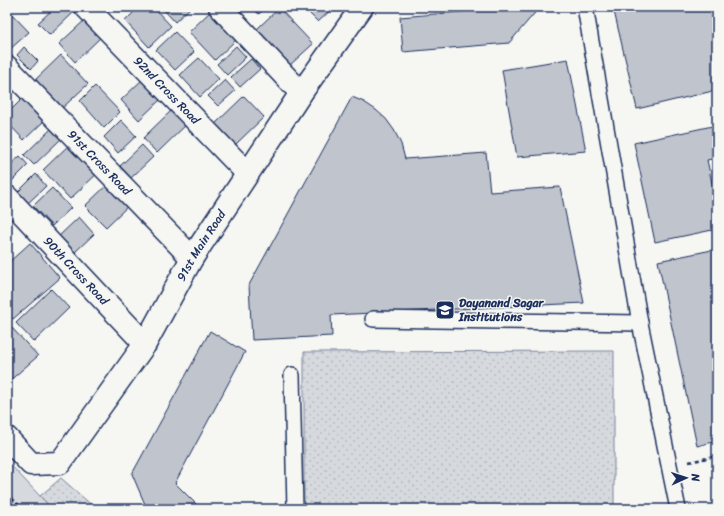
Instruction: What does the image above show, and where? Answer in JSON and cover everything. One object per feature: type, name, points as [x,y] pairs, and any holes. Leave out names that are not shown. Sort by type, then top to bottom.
[{"type":"street","name":"92nd Cross Road","points":[[86,7],[247,173]]},
{"type":"street","points":[[220,7],[301,93]]},
{"type":"street","name":"91st Main Road","points":[[7,438],[31,464],[60,463],[145,344],[192,258],[356,10]]},
{"type":"street","name":"91st Cross Road","points":[[7,67],[192,258]]},
{"type":"street","name":"90th Cross Road","points":[[7,197],[145,344]]},
{"type":"lane","points":[[586,7],[640,323],[678,509]]},
{"type":"lane","points":[[373,319],[640,323]]},
{"type":"lane","points":[[292,375],[295,509]]},
{"type":"path","points":[[669,466],[717,456]]},
{"type":"path","points":[[7,493],[22,509]]},
{"type":"shaded area","points":[[614,351],[614,509],[304,509],[304,352]]},
{"type":"shaded area","points":[[7,461],[52,509],[7,509]]},
{"type":"shaded area","points":[[61,478],[96,509],[52,509],[40,496]]},
{"type":"building","points":[[55,7],[67,7],[73,13],[50,35],[38,23]]},
{"type":"building","points":[[139,7],[153,7],[171,26],[149,47],[125,21]]},
{"type":"building","points":[[167,7],[191,7],[175,22],[164,10]]},
{"type":"building","points":[[266,7],[259,14],[252,8]]},
{"type":"building","points":[[303,7],[334,7],[318,22]]},
{"type":"building","points":[[467,7],[539,8],[509,43],[403,52],[400,17],[471,11]]},
{"type":"building","points":[[613,7],[717,7],[717,90],[637,109]]},
{"type":"building","points":[[279,8],[313,44],[290,65],[257,29]]},
{"type":"building","points":[[213,9],[239,37],[215,60],[189,32]]},
{"type":"building","points":[[9,11],[29,32],[7,52],[7,14]]},
{"type":"building","points":[[87,18],[103,35],[75,62],[59,44]]},
{"type":"building","points":[[175,32],[194,52],[175,70],[156,50]]},
{"type":"building","points":[[236,46],[246,57],[227,75],[217,64]]},
{"type":"building","points":[[24,47],[38,61],[31,69],[17,55]]},
{"type":"building","points":[[61,55],[88,84],[59,111],[33,82]]},
{"type":"building","points":[[199,58],[219,79],[200,97],[180,75]]},
{"type":"building","points":[[251,59],[260,69],[240,87],[231,77]]},
{"type":"building","points":[[568,59],[586,151],[517,157],[502,70]]},
{"type":"building","points":[[144,78],[162,98],[139,120],[121,100]]},
{"type":"building","points":[[225,80],[235,91],[218,106],[208,96]]},
{"type":"building","points":[[7,83],[14,91],[7,98]]},
{"type":"building","points":[[95,86],[120,112],[104,128],[80,101]]},
{"type":"building","points":[[244,96],[264,117],[235,145],[215,124]]},
{"type":"building","points":[[352,97],[364,102],[386,119],[394,130],[401,144],[405,159],[486,153],[490,192],[560,187],[584,303],[331,315],[332,336],[252,340],[249,285]]},
{"type":"building","points":[[23,98],[44,121],[24,140],[7,122],[7,114]]},
{"type":"building","points":[[174,108],[188,123],[157,153],[143,138]]},
{"type":"building","points":[[121,120],[136,136],[118,153],[104,137]]},
{"type":"building","points":[[717,125],[717,158],[707,160],[717,206],[717,229],[655,242],[634,143]]},
{"type":"building","points":[[52,128],[62,138],[34,165],[24,155]]},
{"type":"building","points":[[72,142],[100,171],[70,199],[43,170]]},
{"type":"building","points":[[142,145],[153,157],[131,178],[120,166]]},
{"type":"building","points":[[20,156],[28,165],[12,181],[7,176],[7,168]]},
{"type":"building","points":[[36,174],[46,186],[26,205],[16,194]]},
{"type":"building","points":[[110,182],[130,204],[106,227],[85,206]]},
{"type":"building","points":[[52,188],[71,208],[52,226],[33,206]]},
{"type":"building","points":[[79,217],[94,234],[74,253],[58,237]]},
{"type":"building","points":[[30,243],[60,278],[13,319],[7,312],[7,264]]},
{"type":"building","points":[[717,249],[717,441],[697,446],[658,261]]},
{"type":"building","points":[[51,289],[69,308],[34,342],[16,323]]},
{"type":"building","points":[[12,328],[38,356],[7,383],[7,332]]},
{"type":"building","points":[[210,331],[245,352],[175,483],[201,509],[147,509],[132,474]]},
{"type":"place","name":"Dayanand Sagar Institutions","points":[[445,310]]}]
